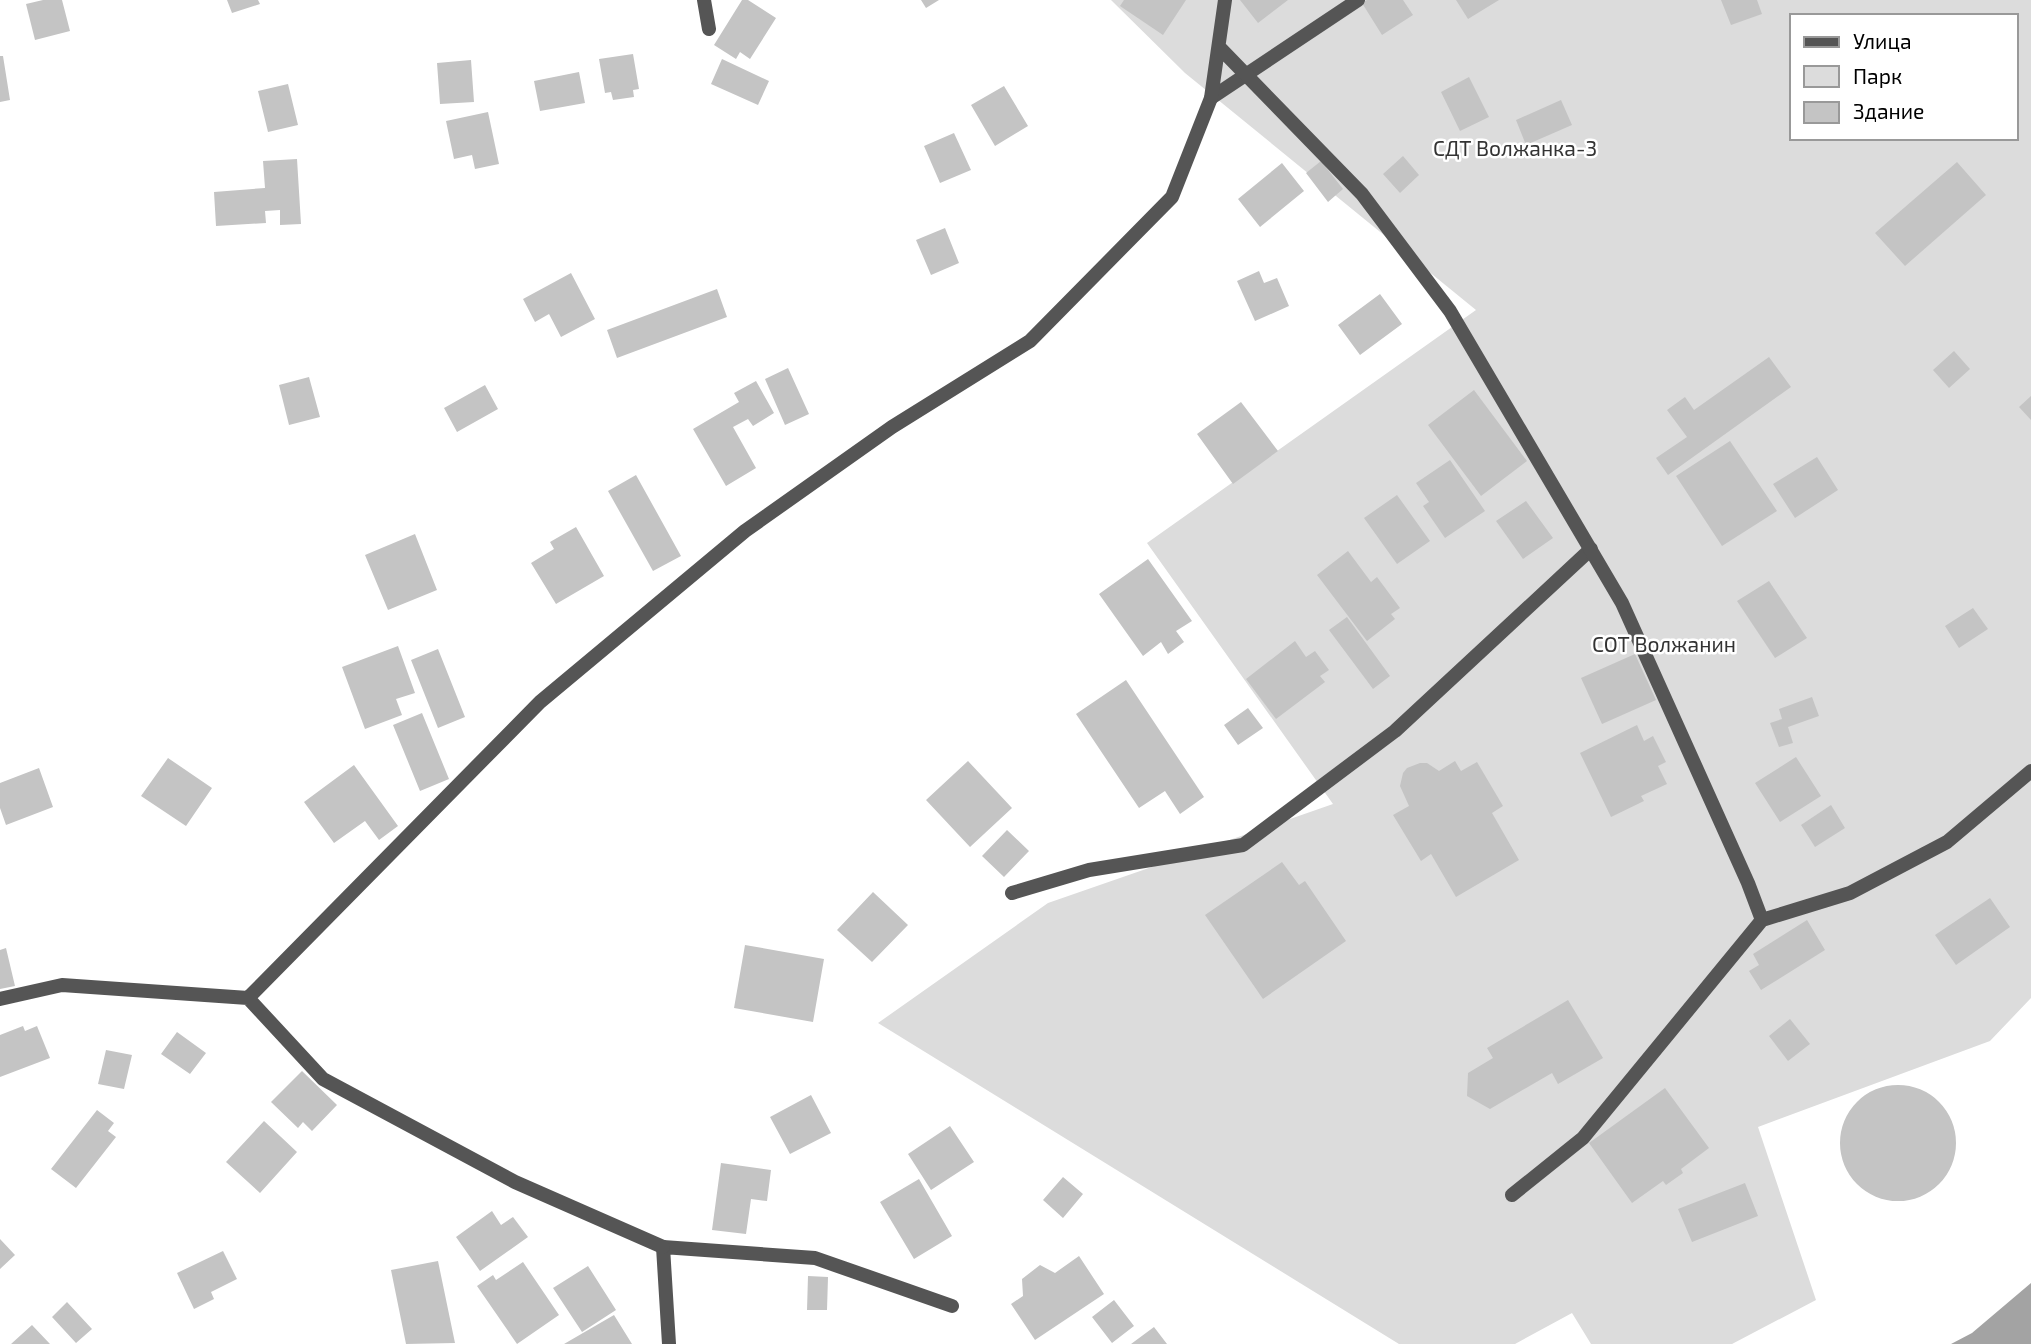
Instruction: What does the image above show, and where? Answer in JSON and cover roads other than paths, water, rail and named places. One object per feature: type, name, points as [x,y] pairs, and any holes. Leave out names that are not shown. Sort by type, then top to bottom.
[{"type":"street","points":[[704,0],[709,29]]},
{"type":"street","points":[[248,998],[551,693],[745,531],[892,427],[1030,341],[1172,197],[1211,98],[1225,0]]},
{"type":"street","points":[[1211,98],[1358,0]]},
{"type":"street","points":[[1219,47],[1362,194],[1450,311],[1622,603],[1748,883],[1762,920]]},
{"type":"street","points":[[1012,893],[1089,870],[1243,845],[1395,731],[1591,549]]},
{"type":"street","points":[[1511,1195],[1583,1138],[1762,920],[1850,893],[1947,842],[2031,771]]},
{"type":"street","points":[[0,999],[62,985],[248,998],[323,1079],[515,1182],[663,1247],[815,1258],[952,1306]]},
{"type":"street","points":[[663,1247],[669,1344]]},
{"type":"park label","name":"СДТ Волжанка-3","points":[[1515,149]]},
{"type":"park label","name":"СОТ Волжанин","points":[[1664,645]]}]
